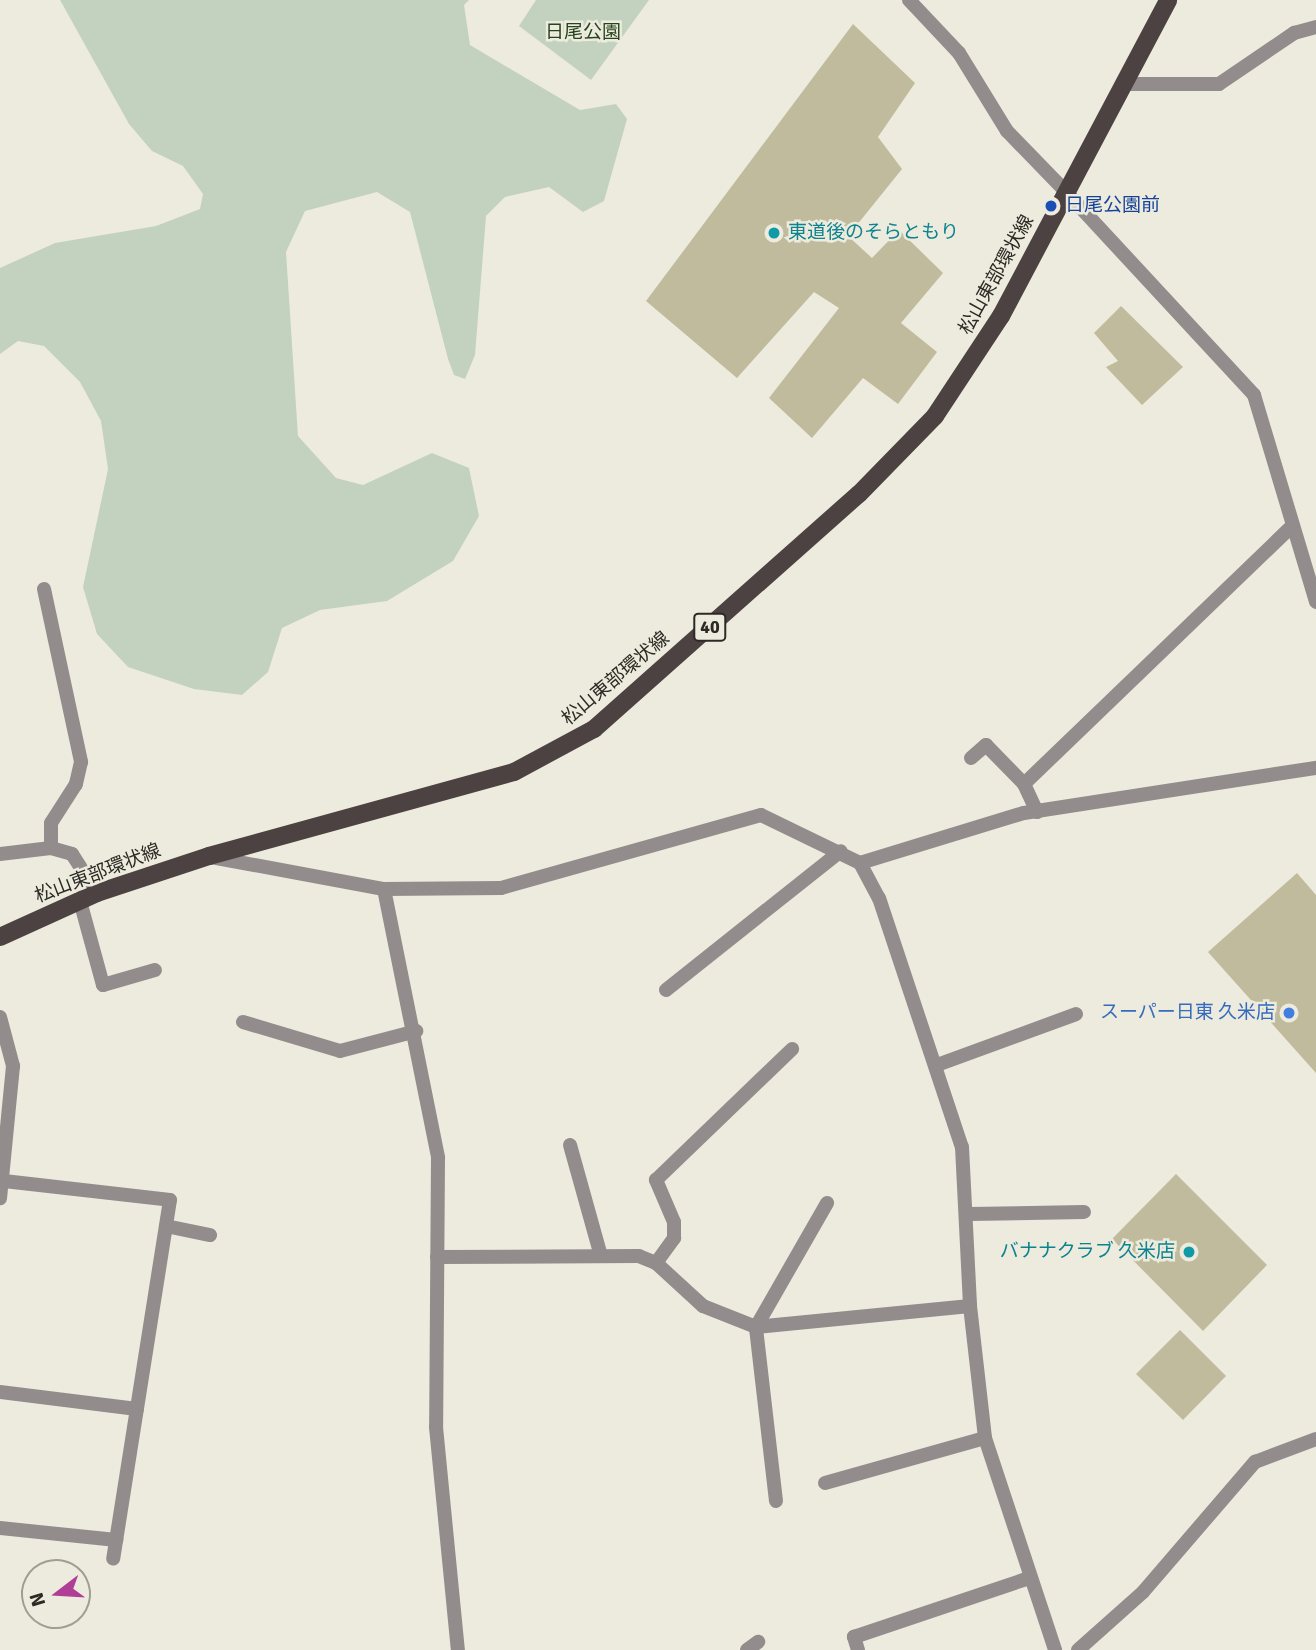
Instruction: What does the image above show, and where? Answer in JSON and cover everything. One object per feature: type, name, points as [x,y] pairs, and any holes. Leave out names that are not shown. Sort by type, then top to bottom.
[{"type":"main road","name":"松山東部環状線","points":[[0,937],[97,893],[209,856],[514,772],[594,729],[859,494],[934,415],[1001,316],[1068,194],[1168,0]]},
{"type":"street","points":[[909,0],[959,53],[1007,131],[1254,395],[1316,602]]},
{"type":"street","points":[[1126,84],[1219,84],[1294,33],[1316,27]]},
{"type":"street","points":[[1024,784],[1293,525]]},
{"type":"street","points":[[44,589],[81,762],[76,784],[51,822],[51,848]]},
{"type":"street","points":[[971,758],[986,745],[1024,784],[1037,811]]},
{"type":"street","points":[[860,863],[1037,811],[1316,768]]},
{"type":"street","points":[[209,856],[384,889],[501,888],[543,880],[761,815],[841,851],[860,863],[879,898],[937,1065],[962,1147],[969,1214],[970,1306],[985,1438],[1029,1578],[1055,1650]]},
{"type":"street","points":[[0,854],[51,848],[72,854],[97,893]]},
{"type":"street","points":[[666,990],[841,851]]},
{"type":"street","points":[[384,889],[416,1031],[438,1158],[436,1427],[458,1650]]},
{"type":"street","points":[[80,901],[103,985],[155,970]]},
{"type":"street","points":[[937,1065],[1076,1014]]},
{"type":"street","points":[[0,1017],[13,1066],[4,1181],[0,1198]]},
{"type":"street","points":[[243,1022],[340,1051],[416,1031]]},
{"type":"street","points":[[656,1263],[674,1238],[669,1206],[656,1180],[792,1049]]},
{"type":"street","points":[[570,1145],[601,1256]]},
{"type":"street","points":[[4,1181],[170,1200],[113,1558]]},
{"type":"street","points":[[776,1501],[755,1327],[827,1203]]},
{"type":"street","points":[[969,1214],[1084,1212]]},
{"type":"street","points":[[166,1226],[211,1235]]},
{"type":"street","points":[[437,1256],[601,1256],[656,1263],[703,1306],[755,1327],[970,1306]]},
{"type":"street","points":[[0,1392],[137,1409]]},
{"type":"street","points":[[825,1483],[985,1438]]},
{"type":"street","points":[[1078,1650],[1143,1592],[1255,1462],[1316,1439]]},
{"type":"street","points":[[0,1528],[116,1540]]},
{"type":"street","points":[[858,1650],[854,1637],[1029,1578]]},
{"type":"green space","points":[[60,0],[469,0],[464,5],[470,45],[580,110],[616,104],[627,119],[604,201],[583,212],[549,187],[505,197],[486,216],[475,355],[465,379],[454,375],[448,359],[410,212],[377,192],[305,211],[286,252],[298,436],[336,478],[363,485],[432,453],[469,468],[479,516],[453,561],[387,601],[320,610],[282,628],[268,672],[242,695],[194,689],[128,667],[97,634],[83,587],[108,469],[101,421],[80,382],[44,346],[18,341],[0,354],[0,268],[55,243],[156,226],[200,209],[203,194],[183,166],[152,151],[129,124]]},
{"type":"green space","name":"日尾公園","points":[[536,0],[649,0],[591,80],[519,26]]},
{"type":"building","name":"東道後のそらともり","points":[[853,24],[915,83],[878,137],[902,169],[848,236],[872,258],[899,230],[943,273],[901,323],[937,352],[898,404],[863,378],[812,438],[769,398],[839,308],[814,292],[737,378],[646,301]]},
{"type":"building","points":[[1121,306],[1183,367],[1142,405],[1106,367],[1118,361],[1094,333]]},
{"type":"building","name":"スーパー日東 久米店","points":[[1297,873],[1316,895],[1316,1073],[1208,952]]},
{"type":"building","name":"バナナクラブ 久米店","points":[[1176,1174],[1267,1265],[1203,1331],[1112,1239]]},
{"type":"building","points":[[1180,1330],[1226,1376],[1183,1420],[1136,1374]]},
{"type":"place","name":"日尾公園前","points":[[1051,206]]},
{"type":"place","name":"東道後のそらともり","points":[[774,233]]},
{"type":"place","name":"スーパー日東 久米店","points":[[1289,1013]]},
{"type":"place","name":"バナナクラブ 久米店","points":[[1189,1252]]}]
